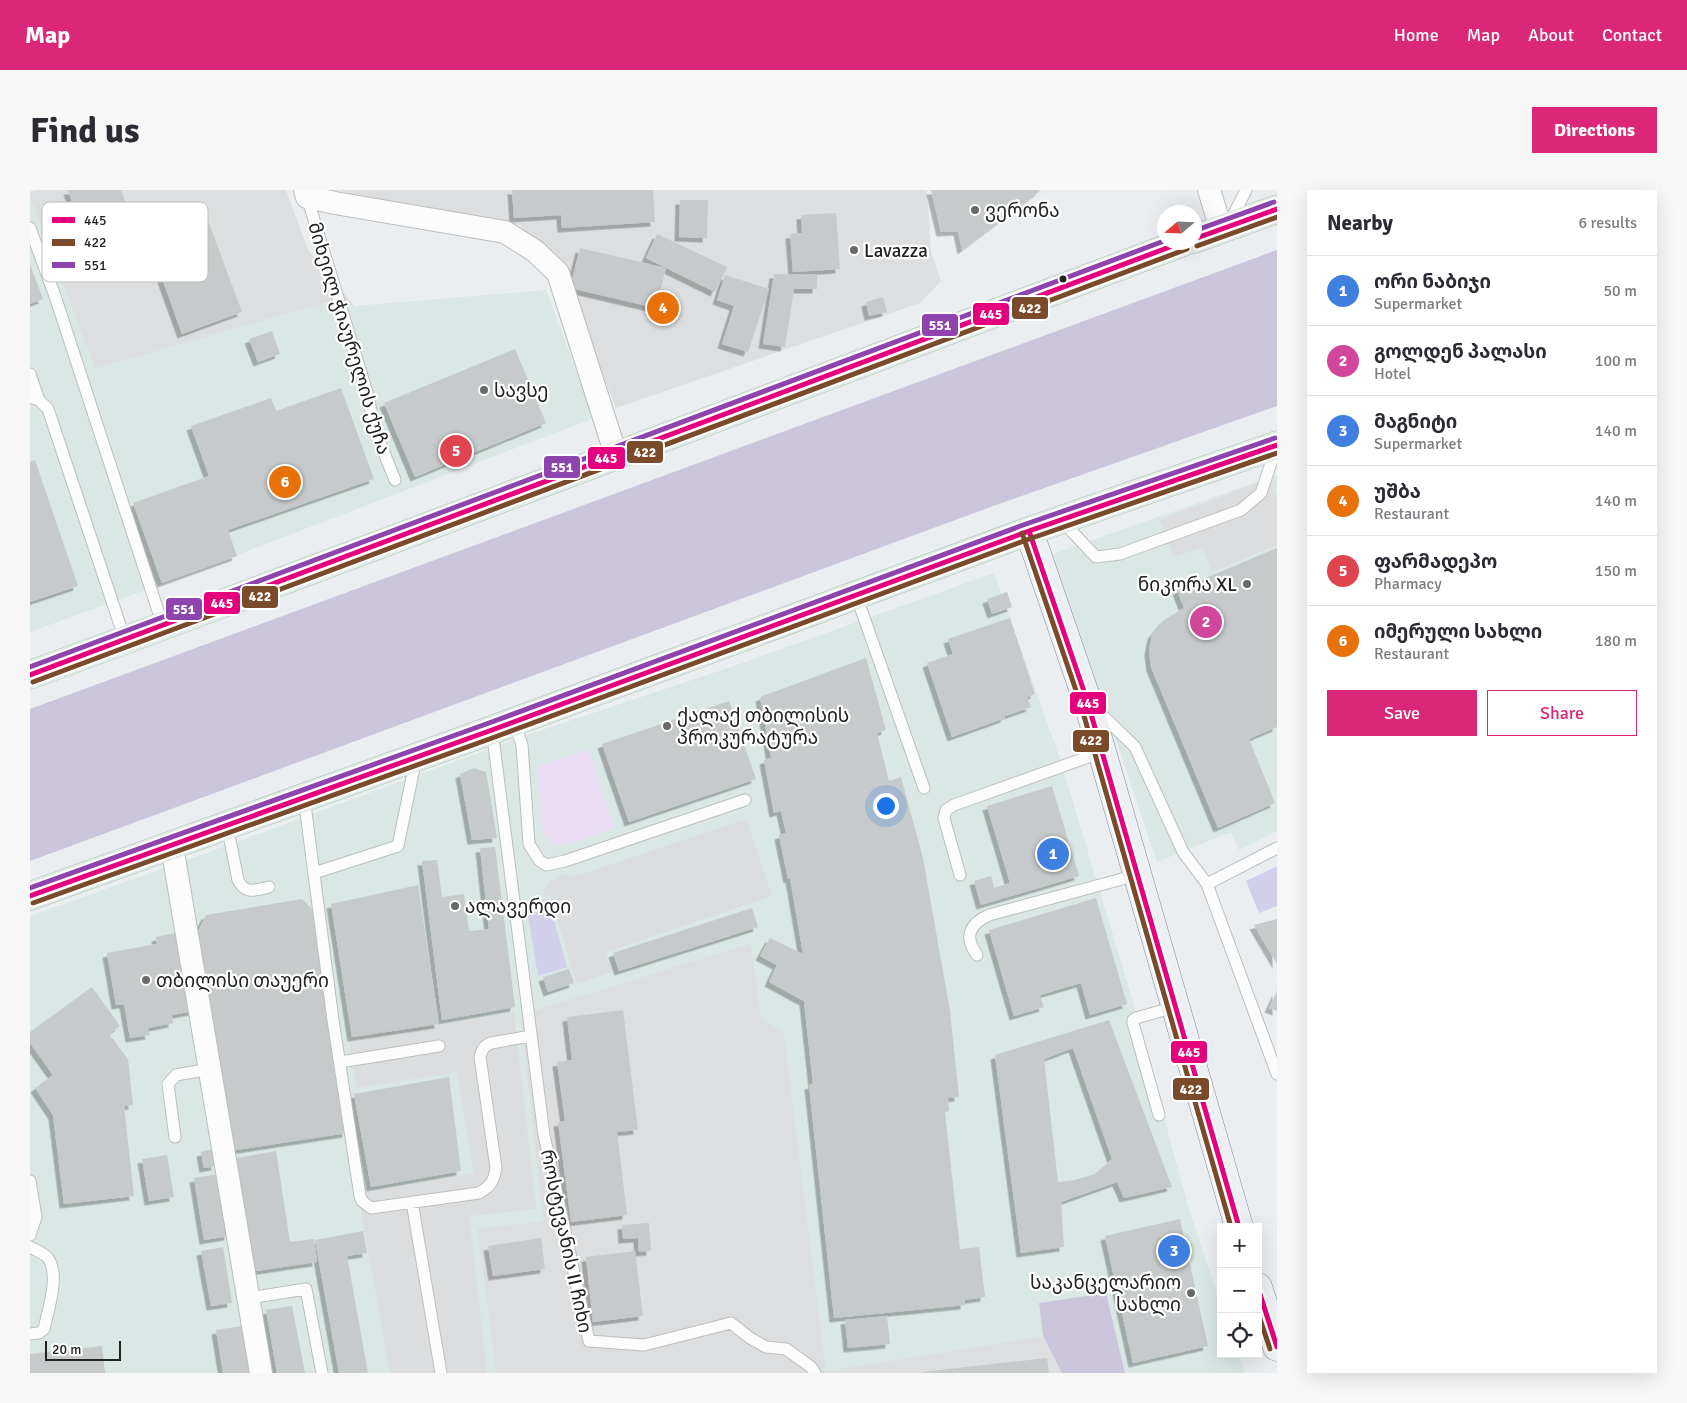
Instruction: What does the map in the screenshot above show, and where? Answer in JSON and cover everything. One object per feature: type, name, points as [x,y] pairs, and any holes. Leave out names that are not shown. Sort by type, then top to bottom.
[{"type":"highway","points":[[1202,236],[1277,209]]},
{"type":"highway","points":[[30,674],[164,626],[1163,250]]},
{"type":"highway","points":[[30,896],[416,757],[1029,531],[1277,446]]},
{"type":"street","points":[[1209,190],[1225,227]]},
{"type":"street","name":"მიხეილ ჭიაურელის ქუჩა","points":[[306,193],[335,203],[505,232],[534,251],[558,273],[616,455]]},
{"type":"street","points":[[1029,531],[1087,700],[1238,1223]]},
{"type":"street","points":[[172,846],[261,1373]]},
{"type":"street","points":[[1262,1300],[1277,1347]]},
{"type":"lane","points":[[1225,227],[1246,190]]},
{"type":"lane","name":"მიხეილ ჭიაურელის ქუჩა","points":[[306,193],[366,388],[376,433],[394,480]]},
{"type":"lane","points":[[30,228],[42,261]]},
{"type":"lane","points":[[50,282],[164,626]]},
{"type":"lane","points":[[30,374],[34,399],[48,409],[125,640]]},
{"type":"lane","points":[[1061,520],[1096,557],[1120,554],[1241,510],[1262,493],[1277,446]]},
{"type":"lane","points":[[856,595],[924,788]]},
{"type":"lane","points":[[1087,700],[1135,747],[1183,852],[1207,884],[1277,1074]]},
{"type":"lane","points":[[503,725],[522,745],[529,844],[539,860],[546,865],[565,861],[746,800]]},
{"type":"lane","points":[[304,797],[340,1062],[362,1200],[371,1208],[479,1193],[489,1188],[494,1180],[496,1168],[480,1057],[482,1050],[485,1045],[490,1043],[531,1036],[503,725]]},
{"type":"lane","points":[[960,875],[944,818],[946,810],[954,805],[1102,752]]},
{"type":"lane","points":[[314,873],[398,846],[416,757]]},
{"type":"lane","points":[[227,825],[240,886],[245,890],[252,891],[270,887]]},
{"type":"lane","points":[[1207,884],[1277,848]]},
{"type":"lane","points":[[976,955],[971,947],[969,937],[972,927],[988,916],[1137,875]]},
{"type":"lane","points":[[1159,1115],[1133,1020],[1175,1007]]},
{"type":"lane","name":"როსტევანის II ჩიხი","points":[[531,1036],[544,1135],[589,1341],[644,1345],[731,1323],[750,1338],[766,1346],[786,1349],[811,1366],[815,1373]]},
{"type":"lane","points":[[340,1062],[439,1046]]},
{"type":"lane","points":[[175,1137],[168,1084],[176,1075],[210,1070]]},
{"type":"lane","points":[[30,1180],[36,1217],[30,1235]]},
{"type":"lane","points":[[412,1202],[441,1373]]},
{"type":"lane","points":[[30,1247],[46,1257],[51,1265],[54,1281],[44,1329],[40,1333],[30,1334]]},
{"type":"lane","points":[[248,1298],[306,1289],[322,1373]]},
{"type":"shaded area","points":[[36,190],[286,190],[308,250],[354,306],[324,303],[95,369],[62,282],[208,282],[208,202],[42,202],[42,230],[30,198],[30,192]]},
{"type":"shaded area","points":[[333,190],[927,190],[931,252],[941,281],[920,303],[616,408],[568,286],[520,225]]},
{"type":"shaded area","points":[[30,198],[42,230],[42,282],[62,282],[95,369],[324,303],[354,306],[546,290],[594,418],[143,591],[30,632]]},
{"type":"shaded area","points":[[1277,250],[1277,406],[996,505],[30,861],[30,709]]},
{"type":"shaded area","points":[[1277,475],[1277,831],[1239,850],[1231,832],[1157,862],[1053,554]]},
{"type":"shaded area","points":[[1269,478],[1277,498],[1277,545],[1212,572],[1202,547],[1174,557],[1160,520]]},
{"type":"shaded area","points":[[994,573],[1059,756],[1129,988],[1188,1206],[1217,1294],[1217,1358],[1239,1358],[1245,1373],[1125,1373],[1106,1293],[1039,1303],[1043,1336],[826,1371],[784,1032],[761,1018],[751,943],[520,1015],[543,1222],[477,1228],[496,1373],[30,1373],[30,916],[524,736],[734,666]]},
{"type":"shaded area","points":[[588,749],[614,828],[571,843],[554,845],[543,834],[538,767]]},
{"type":"shaded area","points":[[746,819],[772,896],[606,952],[612,972],[577,984],[550,896],[543,897],[546,886],[551,881],[564,873],[570,877],[586,873]]},
{"type":"shaded area","points":[[1277,866],[1277,906],[1259,913],[1246,881]]},
{"type":"shaded area","points":[[548,899],[567,967],[538,976],[526,903]]},
{"type":"shaded area","points":[[751,943],[761,1017],[784,1031],[826,1371],[1043,1336],[1062,1373],[496,1373],[477,1228],[543,1221],[520,1015]]},
{"type":"shaded area","points":[[514,1012],[536,1209],[469,1216],[487,1373],[390,1373],[358,1194],[474,1173],[457,1072],[357,1088],[349,1040]]},
{"type":"shaded area","points":[[1106,1293],[1125,1373],[1062,1373],[1043,1336],[1039,1303]]},
{"type":"building","points":[[68,190],[121,190],[125,202],[72,202]]},
{"type":"building","points":[[512,190],[653,190],[655,222],[562,228],[561,215],[514,218]]},
{"type":"building","name":"ვერონა","points":[[931,190],[1041,190],[962,250],[958,231],[941,232]]},
{"type":"building","points":[[680,200],[708,200],[707,238],[679,237]]},
{"type":"building","points":[[836,213],[840,269],[793,272],[790,234],[802,233],[801,215]]},
{"type":"building","points":[[208,221],[242,312],[182,334],[163,282],[208,282]]},
{"type":"building","points":[[657,234],[727,267],[715,292],[646,258]]},
{"type":"building","points":[[580,248],[666,268],[656,308],[570,288]]},
{"type":"building","points":[[30,264],[43,299],[30,304]]},
{"type":"building","points":[[774,274],[817,275],[817,289],[794,289],[785,347],[763,344]]},
{"type":"building","points":[[725,275],[769,289],[748,352],[722,344],[734,306],[717,300]]},
{"type":"building","points":[[883,297],[887,312],[869,316],[866,302]]},
{"type":"building","points":[[272,331],[280,354],[258,362],[249,339]]},
{"type":"building","points":[[515,349],[546,423],[415,477],[384,403]]},
{"type":"building","points":[[341,388],[374,479],[228,530],[237,556],[162,583],[133,503],[209,476],[191,426],[271,398],[276,411]]},
{"type":"building","points":[[35,460],[78,586],[30,602],[30,462]]},
{"type":"building","points":[[1277,548],[1277,727],[1249,739],[1275,803],[1218,828],[1151,667],[1149,651],[1152,635],[1164,620],[1184,608],[1177,590]]},
{"type":"building","points":[[1007,592],[1012,607],[992,614],[987,599]]},
{"type":"building","points":[[1010,618],[1035,694],[1027,697],[1031,707],[952,737],[927,663],[953,654],[948,639]]},
{"type":"building","points":[[866,658],[886,730],[877,733],[889,781],[901,777],[923,858],[950,1011],[959,1097],[948,1098],[949,1111],[945,1112],[960,1249],[979,1247],[985,1297],[965,1300],[965,1305],[834,1318],[809,1085],[813,1084],[804,1001],[769,982],[777,965],[760,956],[770,938],[803,954],[790,878],[788,879],[779,835],[786,833],[781,811],[774,813],[764,760],[771,758],[760,697]]},
{"type":"building","points":[[729,701],[756,779],[629,822],[602,744]]},
{"type":"building","points":[[474,768],[486,772],[497,838],[472,840],[460,774]]},
{"type":"building","points":[[1052,786],[1079,876],[981,905],[974,881],[991,876],[994,888],[1010,883],[987,806]]},
{"type":"building","points":[[495,847],[515,1007],[442,1020],[422,861],[437,860],[442,897],[464,894],[469,931],[489,929],[480,848]]},
{"type":"building","points":[[418,885],[439,1024],[352,1037],[331,904]]},
{"type":"building","points":[[1096,898],[1127,1004],[1090,1015],[1081,983],[1040,995],[1044,1007],[1014,1016],[989,930]]},
{"type":"building","points":[[302,899],[312,909],[347,1133],[230,1151],[196,935],[206,915]]},
{"type":"building","points":[[752,908],[758,927],[619,971],[613,953]]},
{"type":"building","points":[[1277,919],[1277,964],[1254,925]]},
{"type":"building","points":[[175,933],[182,972],[187,971],[194,1011],[172,1015],[173,1023],[148,1028],[150,1035],[130,1038],[124,1004],[116,1005],[107,953],[157,944],[156,937]]},
{"type":"building","points":[[569,969],[574,983],[548,992],[543,977]]},
{"type":"building","points":[[92,987],[120,1026],[109,1034],[128,1059],[133,1105],[124,1106],[134,1196],[64,1204],[53,1115],[35,1088],[53,1075],[30,1043],[30,1032]]},
{"type":"building","points":[[1277,991],[1277,1011],[1269,1008]]},
{"type":"building","points":[[623,1010],[638,1130],[617,1132],[627,1215],[571,1222],[558,1122],[565,1121],[557,1062],[572,1060],[567,1017]]},
{"type":"building","points":[[1109,1020],[1172,1187],[1124,1198],[1117,1182],[1061,1202],[1064,1247],[1021,1253],[995,1055]],"holes":[[[1073,1048],[1112,1159],[1095,1174],[1075,1180],[1058,1182],[1044,1059]]]},
{"type":"building","points":[[449,1077],[461,1171],[371,1187],[354,1094]]},
{"type":"building","points":[[213,1149],[216,1166],[204,1168],[201,1152]]},
{"type":"building","points":[[276,1151],[290,1242],[314,1239],[317,1262],[249,1272],[231,1159]]},
{"type":"building","points":[[167,1155],[174,1197],[149,1201],[142,1159]]},
{"type":"building","points":[[218,1174],[229,1236],[204,1240],[194,1178]]},
{"type":"building","points":[[1180,1219],[1208,1346],[1133,1363],[1105,1236]]},
{"type":"building","points":[[649,1223],[651,1251],[639,1252],[638,1238],[623,1239],[622,1225]]},
{"type":"building","points":[[363,1231],[367,1253],[347,1256],[368,1373],[339,1373],[315,1240]]},
{"type":"building","points":[[541,1238],[545,1269],[493,1276],[488,1246]]},
{"type":"building","points":[[223,1247],[232,1303],[211,1306],[201,1251]]},
{"type":"building","points":[[635,1251],[643,1316],[593,1322],[586,1257]]},
{"type":"building","points":[[292,1306],[305,1373],[277,1373],[266,1310]]},
{"type":"building","points":[[887,1316],[890,1344],[848,1348],[845,1320]]},
{"type":"building","points":[[242,1326],[249,1373],[223,1373],[216,1330]]},
{"type":"building","points":[[102,1346],[105,1373],[30,1373],[30,1354]]},
{"type":"building","points":[[1047,1358],[1049,1373],[922,1373],[922,1372]]},
{"type":"transit line","name":"551","points":[[1202,228],[1274,202]]},
{"type":"transit line","name":"445","points":[[1202,236],[1277,209]]},
{"type":"transit line","name":"422","points":[[1202,244],[1277,217]]},
{"type":"transit line","name":"551","points":[[30,667],[1157,244]]},
{"type":"transit line","name":"445","points":[[30,675],[1162,250]]},
{"type":"transit line","name":"422","points":[[33,682],[1184,250]]},
{"type":"transit line","name":"551","points":[[30,888],[489,723],[1026,524],[1275,438]]},
{"type":"transit line","name":"445","points":[[30,896],[492,730],[1029,531],[1277,445]]},
{"type":"transit line","name":"422","points":[[33,903],[495,737],[1032,538],[1277,453]]},
{"type":"transit line","name":"445","points":[[1029,531],[1087,700],[1238,1223]]},
{"type":"transit line","name":"422","points":[[1022,533],[1080,702],[1230,1223]]},
{"type":"transit line","name":"445","points":[[1262,1300],[1277,1347]]},
{"type":"transit line","name":"422","points":[[1262,1325],[1270,1349]]},
{"type":"place","name":"ვერონა","points":[[975,210]]},
{"type":"place","name":"Lavazza","points":[[854,250]]},
{"type":"place","name":"უშბა","points":[[663,308]]},
{"type":"place","name":"სავსე","points":[[484,390]]},
{"type":"place","name":"ფარმადეპო","points":[[456,451]]},
{"type":"place","name":"იმერული სახლი","points":[[285,482]]},
{"type":"place","name":"ნიკორა XL","points":[[1247,584]]},
{"type":"place","name":"გოლდენ პალასი","points":[[1206,622]]},
{"type":"place","name":"ქალაქ თბილისის პროკურატურა","points":[[667,726]]},
{"type":"place","name":"ორი ნაბიჯი","points":[[1053,854]]},
{"type":"place","name":"ალავერდი","points":[[455,906]]},
{"type":"place","name":"თბილისი თაუერი","points":[[146,980]]},
{"type":"place","name":"მაგნიტი","points":[[1174,1251]]},
{"type":"place","name":"საკანცელარიო სახლი","points":[[1191,1293]]}]
